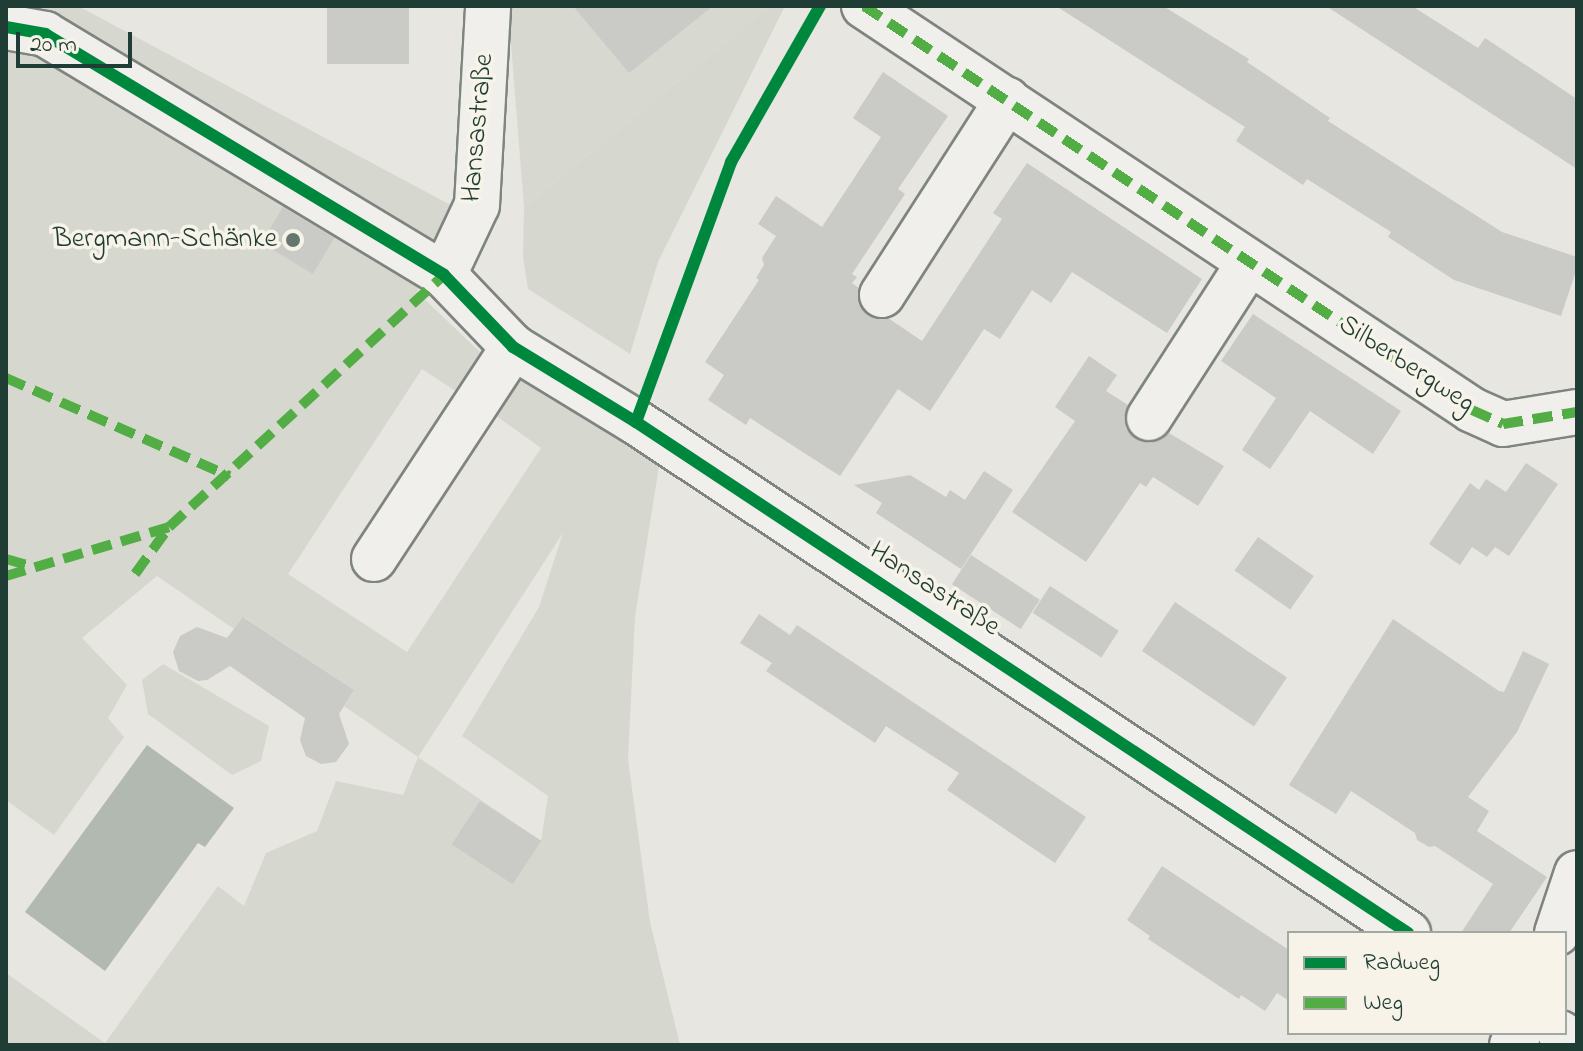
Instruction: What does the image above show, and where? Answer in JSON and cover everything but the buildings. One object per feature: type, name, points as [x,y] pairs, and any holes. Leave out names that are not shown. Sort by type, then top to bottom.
[{"type":"street","name":"Hansastraße","points":[[488,6],[477,205],[444,275],[513,347],[636,422],[1405,931]]},
{"type":"street","name":"Silberbergweg","points":[[864,6],[1472,410],[1503,424],[1577,412]]},
{"type":"street","points":[[6,27],[45,34],[444,275]]},
{"type":"street","points":[[882,295],[1007,100]]},
{"type":"street","points":[[1149,418],[1249,263]]},
{"type":"street","points":[[374,559],[513,347]]},
{"type":"street","points":[[1558,931],[1577,873]]},
{"type":"shaded area","points":[[6,6],[78,6],[460,210],[417,292],[484,356],[457,392],[422,369],[288,574],[407,652],[541,448],[495,415],[526,368],[660,460],[635,617],[628,759],[650,922],[680,1045],[6,1045],[6,973],[105,1043],[218,886],[244,906],[266,853],[317,831],[336,781],[403,795],[418,757],[344,706],[354,690],[244,617],[234,629],[157,576],[82,638],[127,685],[108,718],[124,737],[54,835],[6,800]],"holes":[[[563,533],[539,607],[462,736],[548,796],[541,841],[418,757]]]},
{"type":"shaded area","points":[[508,6],[770,6],[524,207]]},
{"type":"shaded area","points":[[770,6],[785,6],[658,262],[630,354],[528,289],[523,257],[524,207]]},
{"type":"shaded area","points":[[163,664],[269,726],[261,761],[232,775],[148,714],[142,680]]},
{"type":"shaded area","points":[[147,745],[234,808],[205,847],[198,843],[105,971],[25,912]]},
{"type":"marked path","points":[[864,6],[1472,410],[1503,424],[1577,412]]},
{"type":"marked path","points":[[135,574],[169,527],[444,275]]},
{"type":"marked path","points":[[6,378],[229,476]]},
{"type":"marked path","points":[[6,576],[169,527]]},
{"type":"marked path","points":[[6,559],[34,567]]},
{"type":"cycle path","points":[[636,422],[731,162],[820,6]]},
{"type":"cycle path","points":[[6,27],[45,34],[444,275],[513,347],[636,422],[1405,931]]},
{"type":"place","name":"Bergmann-Schänke","points":[[293,240]]}]
